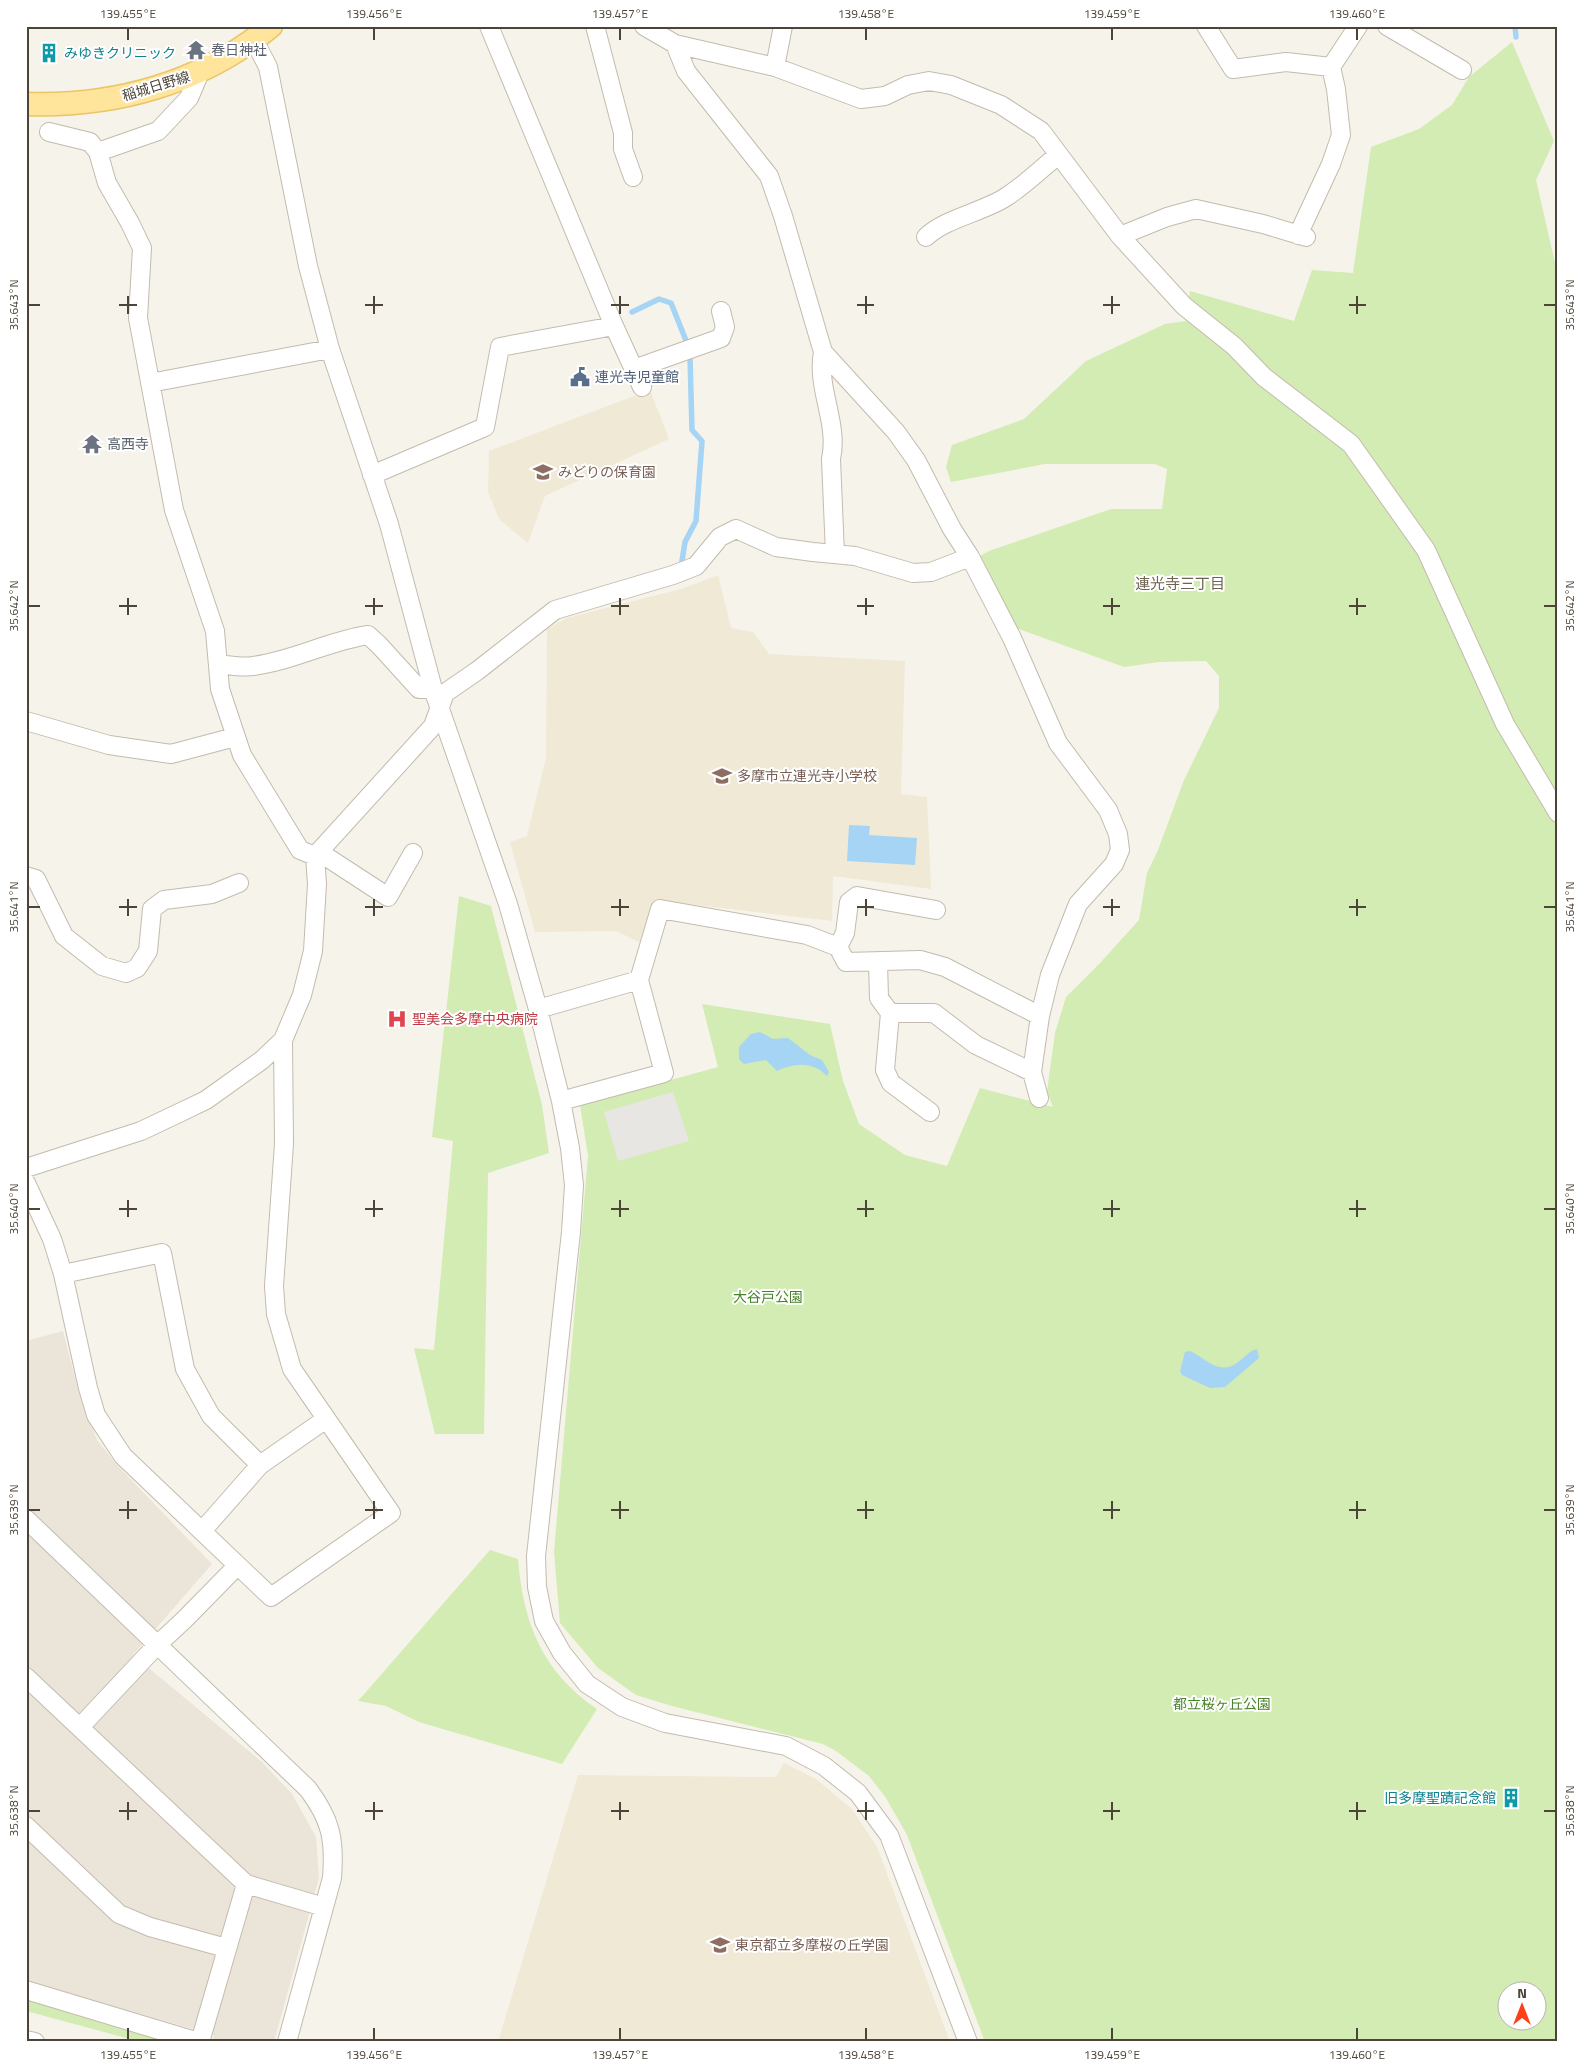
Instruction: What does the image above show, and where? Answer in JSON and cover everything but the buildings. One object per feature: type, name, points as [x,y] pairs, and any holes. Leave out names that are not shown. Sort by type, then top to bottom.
[{"type":"main road","name":"稲城日野線","points":[[26,104],[48,105],[104,101],[146,92],[200,72],[254,40],[272,26]]},
{"type":"street","points":[[489,26],[614,326],[642,387]]},
{"type":"street","points":[[595,26],[623,133],[623,149],[633,177]]},
{"type":"street","points":[[644,26],[667,36],[775,67],[861,98],[885,96],[908,85],[929,81],[951,85],[1001,105],[1042,131],[1120,236],[1184,306],[1234,346],[1264,377],[1351,444],[1426,550],[1505,724],[1558,814]]},
{"type":"street","points":[[775,67],[783,26]]},
{"type":"street","points":[[1206,26],[1234,69],[1286,62],[1331,67]]},
{"type":"street","points":[[1120,236],[1167,217],[1196,209],[1264,224],[1302,236],[1341,135],[1336,89],[1331,67],[1358,26]]},
{"type":"street","points":[[1386,26],[1462,70]]},
{"type":"street","points":[[667,36],[686,71],[769,176],[783,216],[823,352],[901,439],[916,460],[1012,638],[1058,743],[1108,810],[1118,834],[1120,850],[1114,864],[1078,904],[1050,975],[1040,1016],[1032,1072],[1039,1098]]},
{"type":"street","points":[[254,40],[268,67],[308,266],[330,349],[388,524],[433,689],[508,904],[538,1009],[561,1101],[570,1148],[574,1184],[570,1242],[536,1556],[537,1588],[544,1621],[562,1653],[587,1684],[622,1707],[665,1723],[786,1746],[824,1766],[858,1793],[889,1835],[968,2042]]},
{"type":"street","points":[[98,152],[158,131],[189,98],[200,72]]},
{"type":"street","points":[[50,132],[90,142],[98,152],[107,184],[142,248],[138,318],[174,510],[215,631],[220,689],[242,755],[300,850],[317,854],[388,897],[413,853]]},
{"type":"street","points":[[926,237],[935,228],[971,215],[1006,197],[1058,155]]},
{"type":"street","points":[[634,369],[721,338],[725,327],[721,311]]},
{"type":"street","points":[[372,475],[485,427],[500,347],[614,326]]},
{"type":"street","points":[[150,382],[330,349]]},
{"type":"street","points":[[823,352],[820,367],[834,445],[831,459],[835,554]]},
{"type":"street","points":[[26,1183],[52,1239],[63,1274],[82,1363],[96,1415],[123,1456],[237,1566],[272,1597],[392,1513],[292,1369],[276,1314],[274,1286],[284,1144],[283,1040],[302,995],[313,950],[317,854],[433,726],[445,693],[478,671],[555,610],[673,575],[696,566],[720,537],[736,529],[776,547],[855,556],[913,573],[931,572],[970,557]]},
{"type":"street","points":[[218,664],[251,667],[293,658],[351,638],[368,635],[420,689],[433,689]]},
{"type":"street","points":[[26,721],[109,745],[171,754],[235,737]]},
{"type":"street","points":[[26,876],[36,880],[64,936],[102,966],[126,973],[138,968],[148,950],[152,909],[164,900],[212,894],[239,883]]},
{"type":"street","points":[[838,947],[845,933],[849,902],[857,896],[936,910]]},
{"type":"street","points":[[561,1101],[664,1073],[639,980],[660,909],[807,934],[838,947],[846,962],[920,960],[945,967],[1040,1016]]},
{"type":"street","points":[[878,962],[879,998],[890,1013],[885,1070],[891,1083],[930,1112]]},
{"type":"street","points":[[538,1009],[639,980]]},
{"type":"street","points":[[890,1013],[934,1013],[976,1045],[1032,1072]]},
{"type":"street","points":[[26,1168],[141,1131],[179,1114],[206,1100],[262,1060],[283,1040]]},
{"type":"street","points":[[63,1274],[162,1253],[185,1369],[211,1416],[260,1465]]},
{"type":"street","points":[[202,1532],[260,1465],[326,1419]]},
{"type":"street","points":[[26,1519],[308,1789],[322,1809],[330,1830],[334,1855],[332,1878],[287,2042]]},
{"type":"street","points":[[80,1727],[157,1645],[237,1566]]},
{"type":"street","points":[[26,1677],[246,1884],[324,1907]]},
{"type":"street","points":[[26,1826],[119,1914],[150,1927],[226,1948]]},
{"type":"street","points":[[26,1990],[199,2042],[246,1884]]},
{"type":"street","points":[[26,2040],[35,2042]]},
{"type":"shaded area","name":"みどりの保育園","points":[[650,390],[669,439],[545,496],[528,543],[499,519],[488,492],[489,451]]},
{"type":"shaded area","name":"多摩市立連光寺小学校","points":[[718,575],[731,628],[753,632],[769,654],[905,661],[901,794],[927,797],[931,889],[833,876],[832,921],[654,900],[641,943],[616,931],[535,932],[510,842],[527,836],[546,758],[547,629],[567,618],[681,589]]},
{"type":"shaded area","points":[[673,1092],[689,1141],[618,1161],[604,1112]]},
{"type":"shaded area","points":[[63,1331],[79,1393],[97,1440],[116,1464],[212,1564],[133,1655],[262,1762],[292,1794],[316,1837],[319,1878],[274,2042],[212,2042],[214,2035],[26,1981],[26,1341]]},
{"type":"shaded area","name":"東京都立多摩桜の丘学園","points":[[784,1763],[816,1779],[852,1809],[877,1847],[950,2042],[498,2042],[578,1775],[776,1777]]},
{"type":"green space","name":"都立桜ヶ丘公園","points":[[1512,42],[1554,141],[1536,180],[1558,276],[1558,2042],[985,2042],[907,1835],[886,1798],[869,1776],[836,1751],[823,1744],[672,1706],[636,1695],[598,1668],[560,1623],[554,1552],[588,1156],[580,1105],[718,1067],[702,1004],[830,1024],[843,1081],[859,1124],[905,1155],[947,1166],[980,1088],[1053,1107],[1047,1091],[1055,1033],[1066,997],[1139,920],[1147,873],[1158,850],[1184,780],[1219,708],[1219,676],[1206,661],[1159,662],[1124,667],[1016,628],[980,556],[989,551],[1111,509],[1162,509],[1167,469],[1155,464],[1045,464],[951,482],[946,467],[952,445],[1024,419],[1086,361],[1165,324],[1186,321],[1190,291],[1294,321],[1312,270],[1353,273],[1371,147],[1419,129],[1452,105],[1469,77]]},
{"type":"green space","points":[[459,896],[491,906],[542,1105],[549,1153],[488,1173],[484,1434],[435,1434],[414,1348],[434,1350],[453,1141],[432,1137]]},
{"type":"green space","points":[[490,1550],[518,1559],[525,1604],[539,1644],[549,1662],[562,1679],[578,1695],[597,1709],[562,1764],[419,1722],[386,1706],[358,1701]]},
{"type":"green space","points":[[26,1997],[167,2042],[141,2042],[26,2011]]},
{"type":"water","points":[[849,825],[870,826],[869,835],[917,838],[915,865],[847,861]]},
{"type":"water","points":[[760,1032],[773,1039],[788,1038],[810,1055],[822,1060],[829,1072],[827,1076],[815,1068],[803,1065],[790,1066],[777,1071],[766,1060],[744,1064],[739,1059],[739,1047],[751,1034]]},
{"type":"water","points":[[1257,1349],[1259,1358],[1225,1387],[1210,1388],[1182,1375],[1180,1371],[1185,1352],[1190,1351],[1218,1367],[1224,1368],[1237,1363]]},
{"type":"waterway","points":[[1515,26],[1516,37]]},
{"type":"waterway","points":[[632,312],[659,299],[671,303],[687,343],[690,357],[692,430],[702,441],[696,521],[685,542],[682,561]]},
{"type":"place","name":"春日神社","points":[[196,50]]},
{"type":"place","name":"みゆきクリニック","points":[[49,53]]},
{"type":"place","name":"連光寺児童館","points":[[580,377]]},
{"type":"place","name":"高西寺","points":[[92,444]]},
{"type":"place","name":"みどりの保育園","points":[[543,472]]},
{"type":"place","name":"多摩市立連光寺小学校","points":[[722,776]]},
{"type":"place","name":"聖美会多摩中央病院","points":[[397,1019]]},
{"type":"place","name":"旧多摩聖蹟記念館","points":[[1511,1798]]},
{"type":"place","name":"東京都立多摩桜の丘学園","points":[[720,1945]]},
{"type":"district","name":"連光寺三丁目","points":[[1180,584]]},
{"type":"park label","name":"大谷戸公園","points":[[768,1297]]}]
